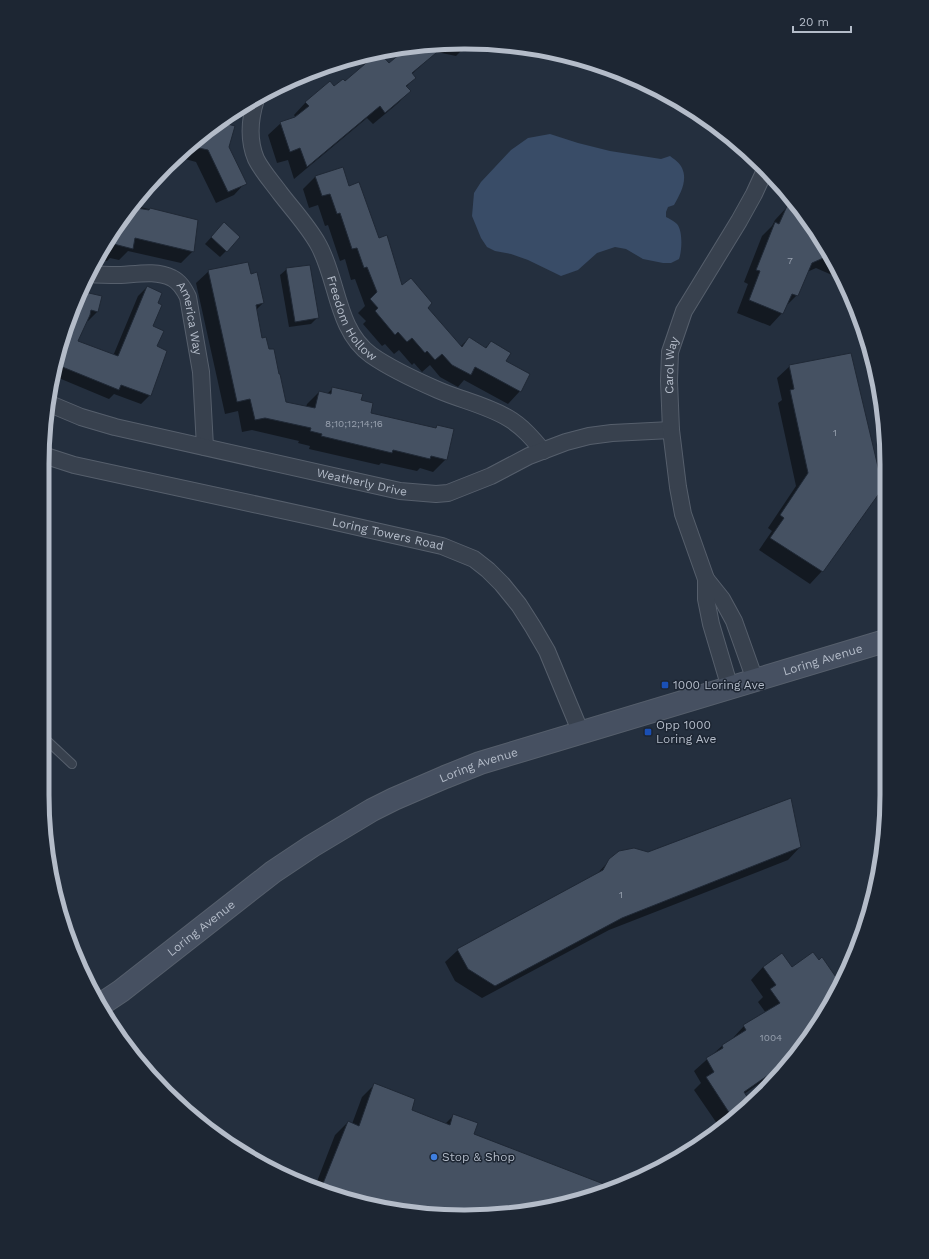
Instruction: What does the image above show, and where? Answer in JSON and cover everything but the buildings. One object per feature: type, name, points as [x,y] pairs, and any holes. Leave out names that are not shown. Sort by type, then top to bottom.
[{"type":"main road","name":"Loring Avenue","points":[[105,1002],[121,991],[273,872],[372,810],[418,788],[480,763],[880,642]]},
{"type":"street","name":"Freedom Hollow","points":[[252,108],[252,143],[256,158],[268,178],[318,244],[328,264],[346,323],[356,339],[370,354],[391,367],[438,390],[490,409],[509,418],[524,430],[543,451]]},
{"type":"street","name":"Carol Way","points":[[730,688],[711,624],[706,599],[706,579],[684,514],[678,486],[671,430],[669,381],[670,352],[684,311],[739,221],[762,176]]},
{"type":"street","name":"America Way","points":[[96,274],[163,274],[173,278],[182,287],[188,297],[201,372],[205,447]]},
{"type":"street","name":"Weatherly Drive","points":[[54,406],[66,412],[96,422],[400,491],[436,494],[448,493],[491,476],[529,456],[566,442],[589,436],[612,433],[671,430]]},
{"type":"street","name":"Loring Towers Road","points":[[49,456],[74,465],[442,546],[474,559],[502,584],[519,605],[533,627],[547,651],[582,732]]},
{"type":"street","name":"Carol Way","points":[[706,579],[722,599],[734,621],[755,680]]},
{"type":"lane","points":[[49,743],[72,764]]},
{"type":"water","points":[[550,134],[610,151],[661,159],[670,156],[678,163],[684,173],[684,183],[674,205],[668,207],[666,217],[679,227],[681,236],[681,251],[679,259],[671,263],[663,263],[643,259],[626,249],[615,247],[597,253],[578,270],[561,276],[528,260],[511,254],[495,251],[487,247],[481,238],[472,216],[474,193],[481,182],[511,150],[528,138]]},
{"type":"place","name":"1000 Loring Ave","points":[[665,685]]},
{"type":"place","name":"Opp 1000 Loring Ave","points":[[648,732]]},
{"type":"place","name":"Stop & Shop","points":[[434,1157]]}]
